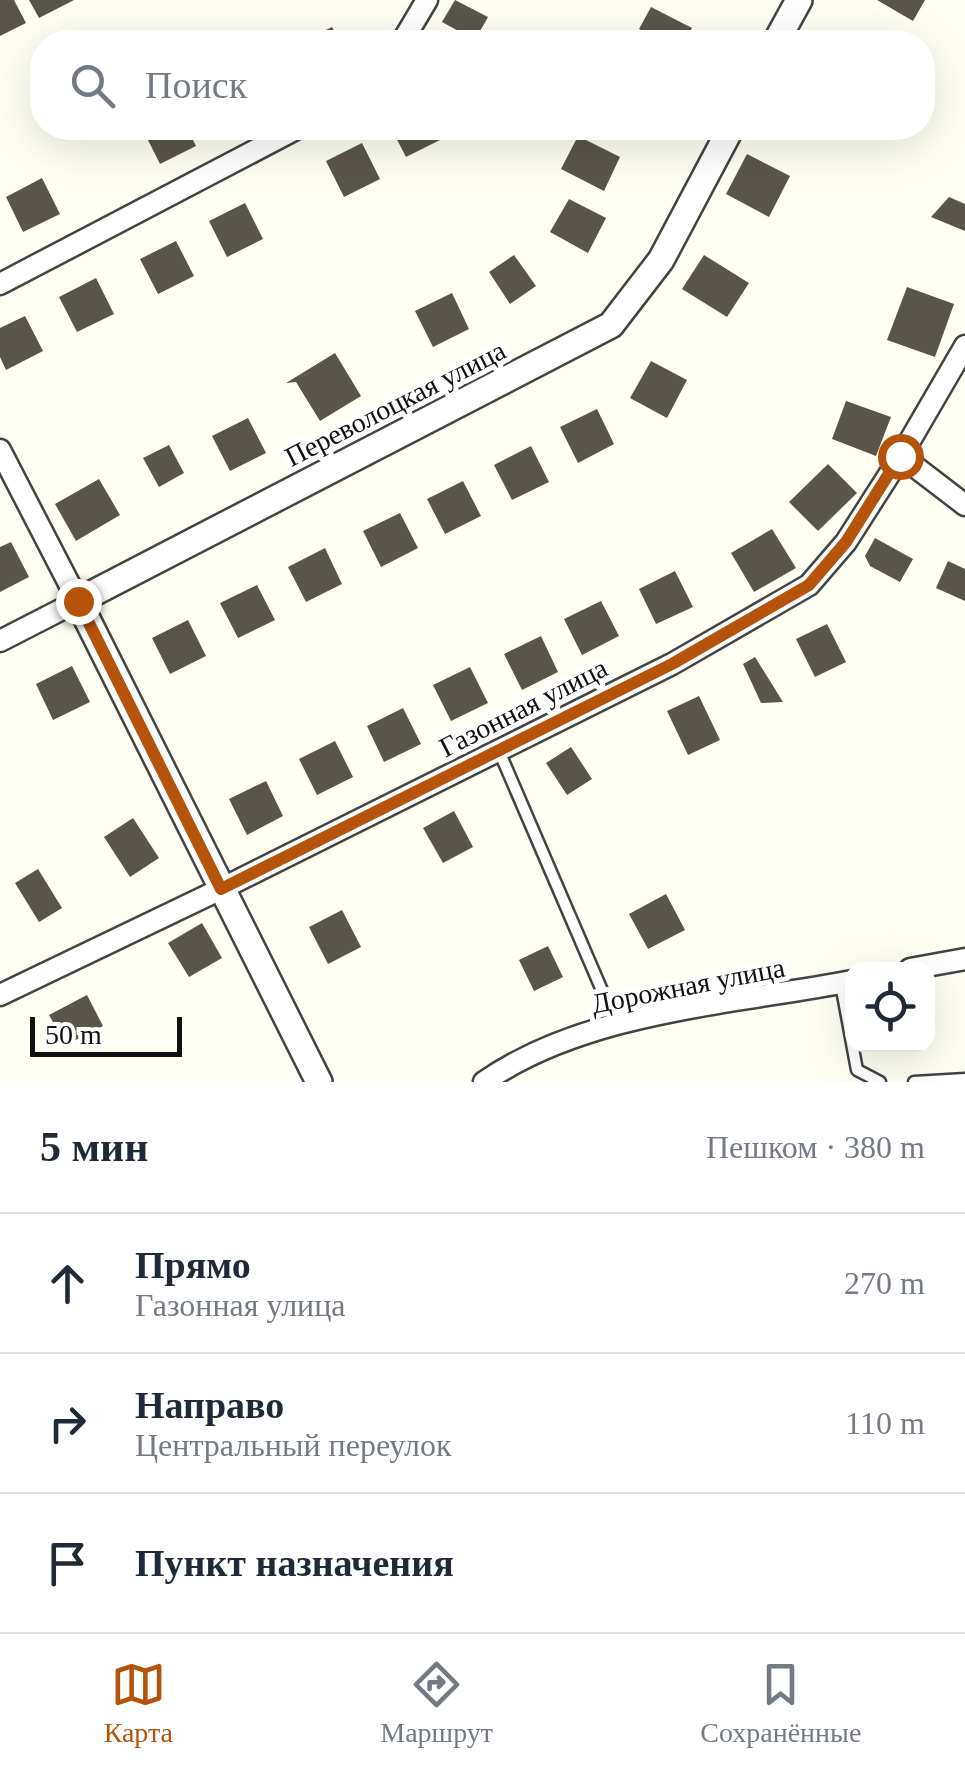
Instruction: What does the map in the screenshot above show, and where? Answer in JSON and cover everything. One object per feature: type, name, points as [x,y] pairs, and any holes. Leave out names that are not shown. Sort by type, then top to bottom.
[{"type":"street","points":[[409,30],[427,0]]},
{"type":"street","points":[[783,30],[799,0]]},
{"type":"street","points":[[0,284],[275,140]]},
{"type":"street","name":"Переволоцкая улица","points":[[0,641],[611,325],[661,260],[725,140]]},
{"type":"street","name":"Газонная улица","points":[[0,994],[221,889],[672,664],[809,585],[846,542],[965,346]]},
{"type":"street","points":[[0,450],[319,1082]]},
{"type":"street","points":[[900,456],[965,504]]},
{"type":"street","points":[[935,965],[965,959]]},
{"type":"street","name":"Дорожная улица","points":[[484,1082],[558,1042],[616,1023],[845,982]]},
{"type":"lane","points":[[498,750],[616,1023]]},
{"type":"lane","points":[[855,1052],[857,1070],[880,1082]]},
{"type":"lane","points":[[914,1082],[965,1079]]},
{"type":"building","points":[[0,0],[14,0],[26,23],[0,36]]},
{"type":"building","points":[[29,0],[74,0],[39,18]]},
{"type":"building","points":[[455,0],[488,17],[481,30],[457,30],[442,22]]},
{"type":"building","points":[[877,0],[925,0],[913,21]]},
{"type":"building","points":[[651,7],[692,28],[691,30],[639,29]]},
{"type":"building","points":[[148,140],[193,140],[196,146],[160,164]]},
{"type":"building","points":[[397,140],[440,140],[406,157]]},
{"type":"building","points":[[576,140],[586,140],[620,157],[604,191],[561,169]]},
{"type":"building","points":[[362,143],[380,179],[344,197],[326,161]]},
{"type":"building","points":[[747,154],[790,176],[769,217],[726,194]]},
{"type":"building","points":[[42,178],[60,214],[23,232],[6,197]]},
{"type":"building","points":[[949,197],[965,204],[965,231],[931,217]]},
{"type":"building","points":[[569,199],[606,218],[588,253],[550,232]]},
{"type":"building","points":[[245,203],[263,239],[227,257],[209,221]]},
{"type":"building","points":[[176,241],[194,276],[158,294],[140,259]]},
{"type":"building","points":[[514,255],[536,286],[510,304],[489,272]]},
{"type":"building","points":[[704,255],[749,283],[727,317],[682,289]]},
{"type":"building","points":[[96,278],[114,314],[77,332],[59,297]]},
{"type":"building","points":[[907,287],[954,304],[935,357],[887,340]]},
{"type":"building","points":[[452,293],[469,329],[433,347],[415,311]]},
{"type":"building","points":[[25,316],[43,351],[6,370],[0,357],[0,328]]},
{"type":"building","points":[[335,353],[361,396],[320,421],[296,382],[286,383]]},
{"type":"building","points":[[651,361],[687,380],[667,418],[630,398]]},
{"type":"building","points":[[846,401],[891,417],[876,456],[832,439]]},
{"type":"building","points":[[597,409],[614,444],[578,463],[560,427]]},
{"type":"building","points":[[248,418],[266,453],[230,471],[212,436]]},
{"type":"building","points":[[169,445],[184,473],[159,487],[143,458]]},
{"type":"building","points":[[531,446],[549,482],[512,500],[494,465]]},
{"type":"building","points":[[828,464],[857,493],[818,531],[789,502]]},
{"type":"building","points":[[99,479],[120,515],[76,541],[55,504]]},
{"type":"building","points":[[463,481],[481,516],[445,534],[427,499]]},
{"type":"building","points":[[400,513],[418,548],[381,567],[363,531]]},
{"type":"building","points":[[772,529],[796,568],[754,592],[731,553]]},
{"type":"building","points":[[875,538],[913,559],[900,582],[870,566],[865,556]]},
{"type":"building","points":[[11,542],[29,577],[0,592],[0,547]]},
{"type":"building","points":[[325,548],[342,584],[306,602],[288,567]]},
{"type":"building","points":[[948,561],[965,569],[965,601],[936,588]]},
{"type":"building","points":[[675,571],[693,607],[656,624],[639,589]]},
{"type":"building","points":[[257,585],[275,620],[238,638],[220,603]]},
{"type":"building","points":[[601,601],[619,636],[582,655],[564,619]]},
{"type":"building","points":[[188,620],[206,656],[170,674],[152,638]]},
{"type":"building","points":[[827,624],[846,662],[815,677],[796,639]]},
{"type":"building","points":[[541,636],[558,672],[522,690],[504,654]]},
{"type":"building","points":[[755,657],[783,702],[761,703],[743,664]]},
{"type":"building","points":[[72,666],[90,702],[53,720],[36,684]]},
{"type":"building","points":[[470,667],[488,703],[451,721],[433,685]]},
{"type":"building","points":[[699,696],[720,740],[688,755],[667,711]]},
{"type":"building","points":[[403,708],[421,744],[384,762],[367,726]]},
{"type":"building","points":[[335,741],[353,777],[317,795],[299,759]]},
{"type":"building","points":[[571,747],[592,779],[567,795],[546,763]]},
{"type":"building","points":[[266,781],[283,816],[247,835],[229,799]]},
{"type":"building","points":[[454,811],[473,847],[443,863],[423,828]]},
{"type":"building","points":[[133,818],[159,858],[130,877],[104,837]]},
{"type":"building","points":[[38,869],[62,908],[39,922],[15,883]]},
{"type":"building","points":[[666,894],[685,930],[648,949],[629,914]]},
{"type":"building","points":[[342,910],[361,947],[328,964],[309,927]]},
{"type":"building","points":[[202,923],[222,958],[189,977],[168,943]]},
{"type":"building","points":[[548,946],[563,977],[534,991],[519,960]]},
{"type":"building","points":[[87,995],[103,1026],[66,1045],[49,1015]]},
{"type":"route","points":[[78,601],[221,889],[672,664],[809,585],[846,542],[900,456]]}]
